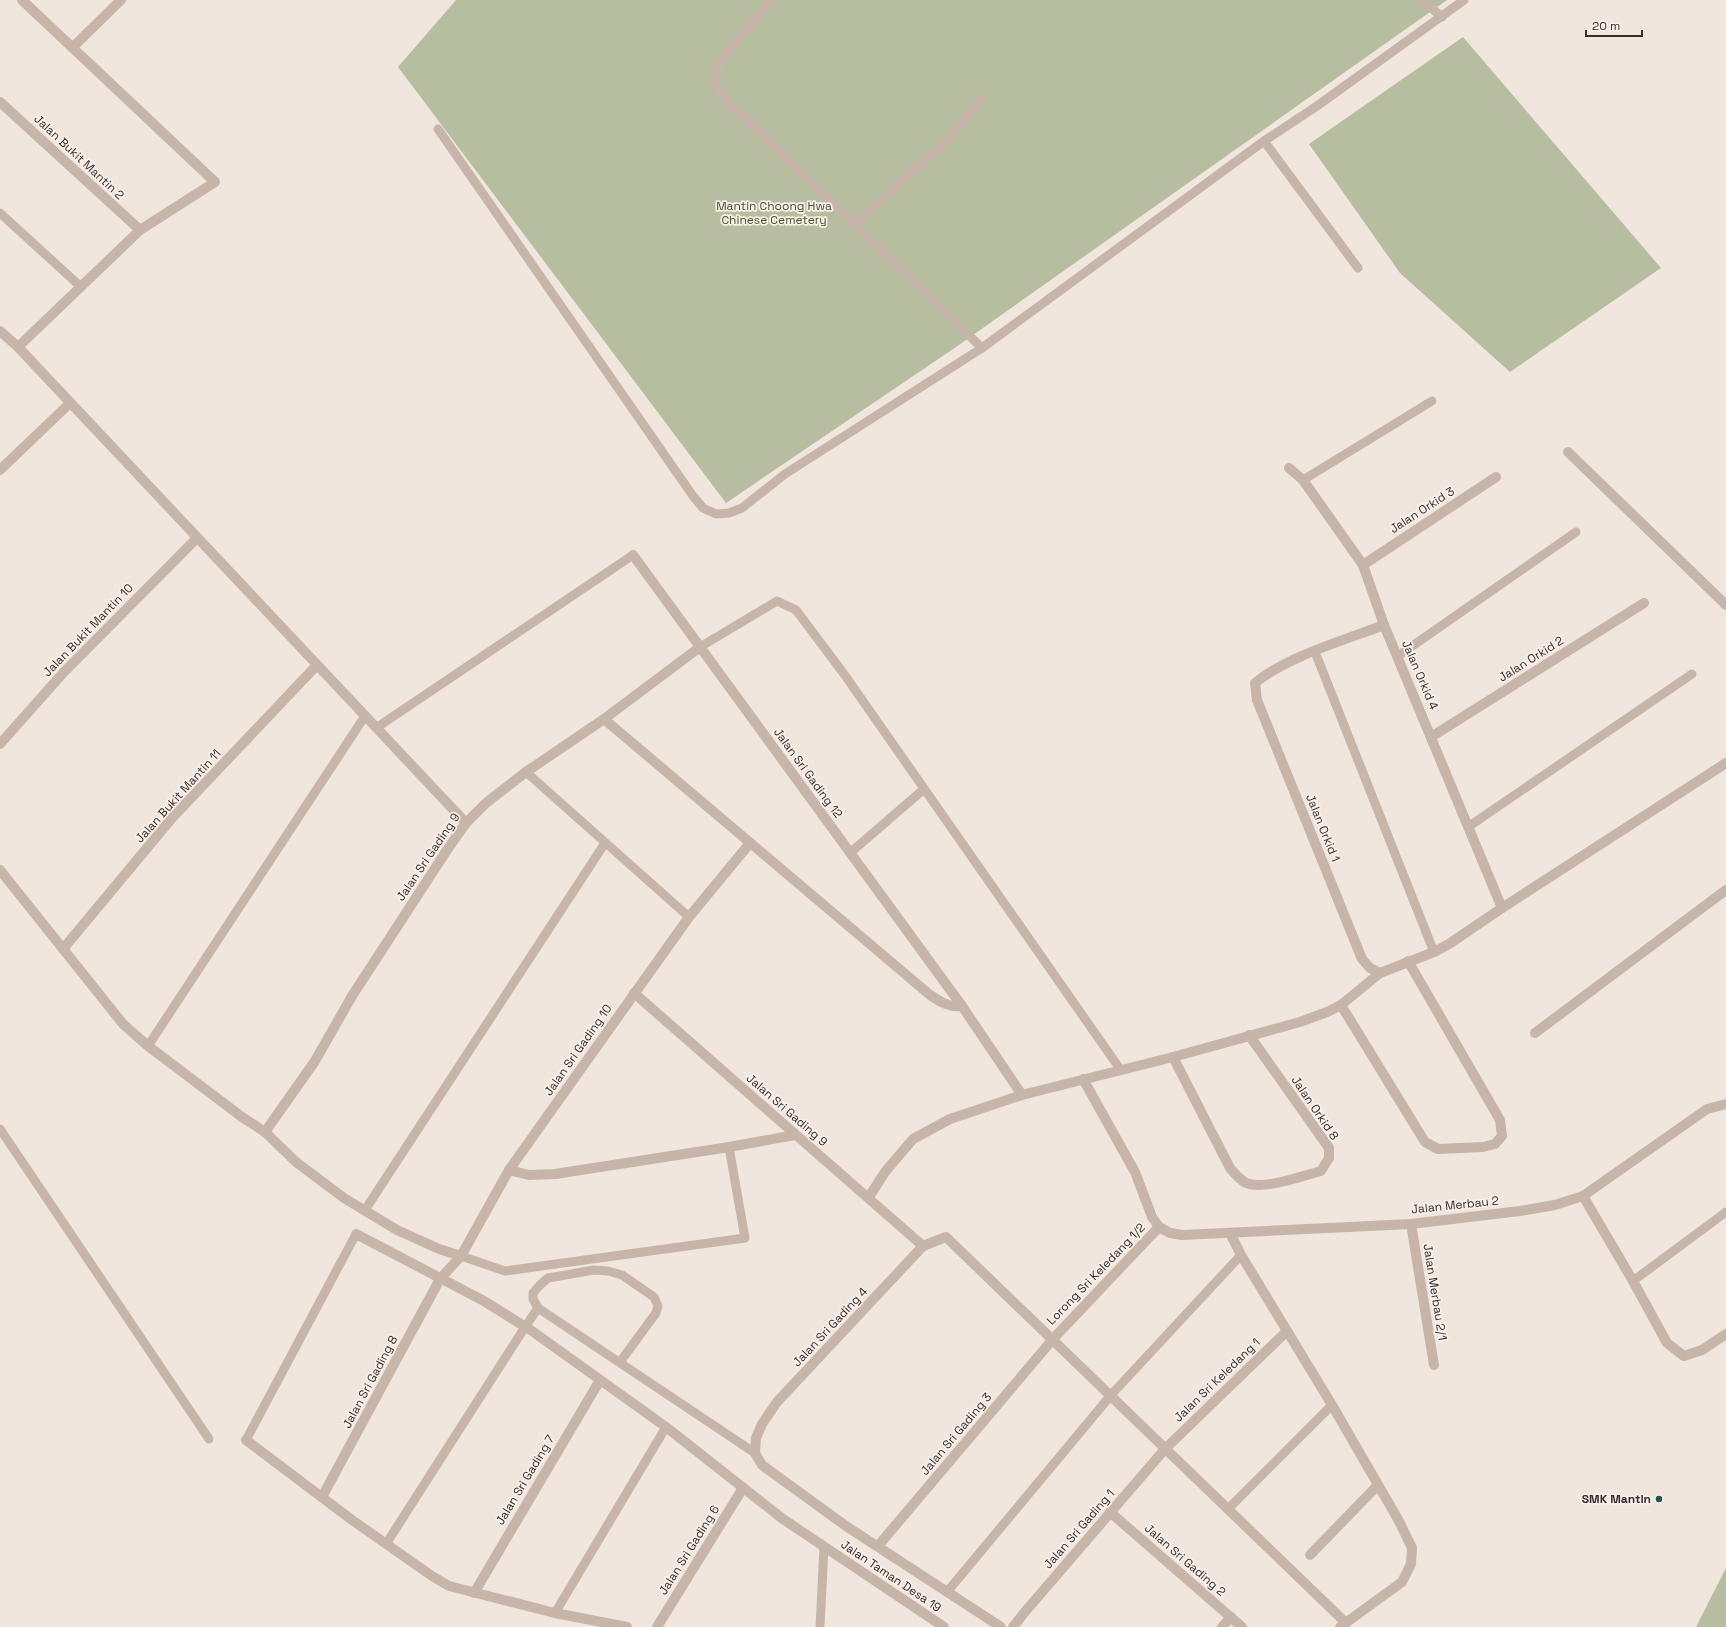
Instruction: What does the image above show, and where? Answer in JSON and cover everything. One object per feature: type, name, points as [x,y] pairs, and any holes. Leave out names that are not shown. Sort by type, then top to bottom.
[{"type":"street","points":[[18,347],[140,230],[215,182],[22,0]]},
{"type":"street","points":[[73,47],[121,0]]},
{"type":"street","name":"Jalan Bukit Mantin 2","points":[[0,102],[140,230]]},
{"type":"street","points":[[0,332],[18,347],[69,404],[466,823]]},
{"type":"street","points":[[0,470],[69,404]]},
{"type":"street","points":[[1568,452],[1726,605]]},
{"type":"street","name":"Jalan Orkid 4","points":[[1289,468],[1303,480],[1362,565],[1384,625],[1502,908]]},
{"type":"street","name":"Jalan Orkid 3","points":[[1362,565],[1496,477]]},
{"type":"street","name":"Jalan Bukit Mantin 10","points":[[0,744],[63,673],[197,538]]},
{"type":"street","name":"Jalan Sri Gading 12","points":[[633,555],[962,1006],[1022,1095]]},
{"type":"street","name":"Jalan Orkid 2","points":[[1431,737],[1644,603]]},
{"type":"street","points":[[1315,652],[1384,625]]},
{"type":"street","name":"Jalan Sri Gading 9","points":[[266,1132],[315,1061],[352,996],[466,823],[486,803],[526,772],[604,719],[700,647]]},
{"type":"street","name":"Jalan Orkid 1","points":[[1315,652],[1268,673],[1255,683],[1257,700],[1362,959],[1370,968],[1380,973]]},
{"type":"street","name":"Jalan Bukit Mantin 11","points":[[63,949],[172,818],[317,665]]},
{"type":"street","points":[[604,719],[930,995],[942,1003],[956,1007],[962,1006]]},
{"type":"street","points":[[869,1197],[885,1172],[913,1139],[950,1119],[1022,1095],[1300,1022],[1327,1012],[1340,1005],[1380,973],[1434,952],[1449,944],[1726,763]]},
{"type":"street","name":"Jalan Sri Gading 10","points":[[440,1279],[461,1256],[509,1170],[688,917],[750,843]]},
{"type":"street","points":[[0,870],[123,1024],[148,1046],[242,1117],[266,1132],[296,1162],[344,1198],[397,1230],[439,1250],[461,1256]]},
{"type":"street","points":[[1534,1033],[1726,890]]},
{"type":"street","points":[[1340,1005],[1425,1142],[1438,1149],[1484,1147],[1495,1144],[1502,1136],[1500,1120],[1408,961]]},
{"type":"street","name":"Jalan Sri Gading 9","points":[[634,993],[924,1246]]},
{"type":"street","name":"Jalan Orkid 8","points":[[1172,1056],[1230,1168],[1238,1177],[1247,1183],[1258,1185],[1277,1183],[1321,1171],[1329,1158],[1329,1148],[1249,1035]]},
{"type":"street","points":[[1083,1079],[1135,1172],[1152,1217],[1159,1227]]},
{"type":"street","name":"Jalan Merbau 2","points":[[1159,1227],[1170,1233],[1182,1235],[1410,1224],[1520,1211],[1555,1205],[1583,1196],[1707,1108],[1726,1104]]},
{"type":"street","points":[[509,1170],[528,1175],[555,1174],[729,1147],[795,1135]]},
{"type":"street","points":[[1583,1196],[1633,1281],[1667,1343],[1684,1356],[1702,1350],[1726,1334]]},
{"type":"street","name":"Jalan Merbau 2/1","points":[[1410,1224],[1434,1365]]},
{"type":"street","name":"Lorong Sri Keledang 1/2","points":[[1053,1339],[1159,1227]]},
{"type":"street","points":[[1053,1339],[1229,1508],[1343,1625],[1402,1582],[1411,1564],[1412,1548],[1399,1521],[1377,1486],[1332,1405],[1241,1255],[1230,1233]]},
{"type":"street","name":"Jalan Taman Desa 19","points":[[356,1234],[484,1301],[525,1327],[666,1427],[783,1519],[944,1627]]},
{"type":"street","name":"Jalan Sri Gading 4","points":[[756,1453],[756,1438],[777,1402],[924,1246],[946,1237],[1053,1339]]},
{"type":"street","name":"Jalan Sri Gading 8","points":[[322,1497],[440,1279]]},
{"type":"street","name":"Jalan Sri Keledang 1","points":[[1166,1449],[1287,1331]]},
{"type":"street","name":"Jalan Sri Gading 3","points":[[878,1546],[1053,1339]]},
{"type":"street","name":"Jalan Sri Gading 7","points":[[474,1593],[600,1380]]},
{"type":"street","points":[[246,1440],[386,1544],[448,1586],[556,1613],[627,1627]]},
{"type":"street","name":"Jalan Sri Gading 1","points":[[1014,1627],[1110,1512],[1166,1449]]},
{"type":"street","points":[[756,1453],[762,1465],[829,1514],[1001,1627]]},
{"type":"street","points":[[1310,1555],[1377,1486]]},
{"type":"street","name":"Jalan Sri Gading 6","points":[[657,1627],[743,1488]]},
{"type":"street","name":"Jalan Sri Gading 2","points":[[1110,1512],[1242,1627]]},
{"type":"street","points":[[1222,1627],[1231,1617]]},
{"type":"lane","points":[[771,0],[719,64],[715,82],[724,98],[982,348]]},
{"type":"lane","points":[[1422,0],[1442,17]]},
{"type":"lane","points":[[438,129],[693,496],[703,508],[716,514],[729,513],[742,508],[785,474],[982,348],[1264,141],[1317,106],[1464,0]]},
{"type":"lane","points":[[855,224],[950,137],[981,99]]},
{"type":"lane","points":[[1264,141],[1358,268]]},
{"type":"lane","points":[[0,213],[81,287]]},
{"type":"lane","points":[[1303,480],[1432,401]]},
{"type":"lane","points":[[1398,656],[1576,532]]},
{"type":"lane","points":[[376,728],[633,555]]},
{"type":"lane","points":[[700,647],[777,600],[796,610],[844,674],[1120,1069]]},
{"type":"lane","points":[[1315,652],[1434,952]]},
{"type":"lane","points":[[1468,826],[1692,674]]},
{"type":"lane","points":[[148,1046],[365,716]]},
{"type":"lane","points":[[526,772],[688,917]]},
{"type":"lane","points":[[850,853],[924,789]]},
{"type":"lane","points":[[365,1210],[605,843]]},
{"type":"lane","points":[[0,1129],[209,1439]]},
{"type":"lane","points":[[461,1256],[505,1271],[745,1238],[729,1147]]},
{"type":"lane","points":[[1633,1281],[1726,1212]]},
{"type":"lane","points":[[246,1440],[356,1234]]},
{"type":"lane","points":[[947,1592],[1111,1395],[1241,1255]]},
{"type":"lane","points":[[620,1362],[656,1313],[658,1306],[654,1298],[622,1275],[608,1271],[594,1270],[548,1278],[533,1293],[533,1299],[538,1308],[756,1453]]},
{"type":"lane","points":[[386,1544],[538,1308]]},
{"type":"lane","points":[[1229,1508],[1332,1405]]},
{"type":"lane","points":[[556,1613],[666,1427]]},
{"type":"lane","points":[[820,1627],[824,1547]]},
{"type":"green space","name":"Mantin Choong Hwa Chinese Cemetery","points":[[456,0],[1447,0],[956,347],[726,503],[398,67]]},
{"type":"green space","points":[[1463,37],[1661,268],[1510,372],[1400,273],[1309,144]]},
{"type":"green space","points":[[1726,1568],[1726,1627],[1696,1627]]},
{"type":"place","name":"SMK Mantin","points":[[1659,1499]]}]
